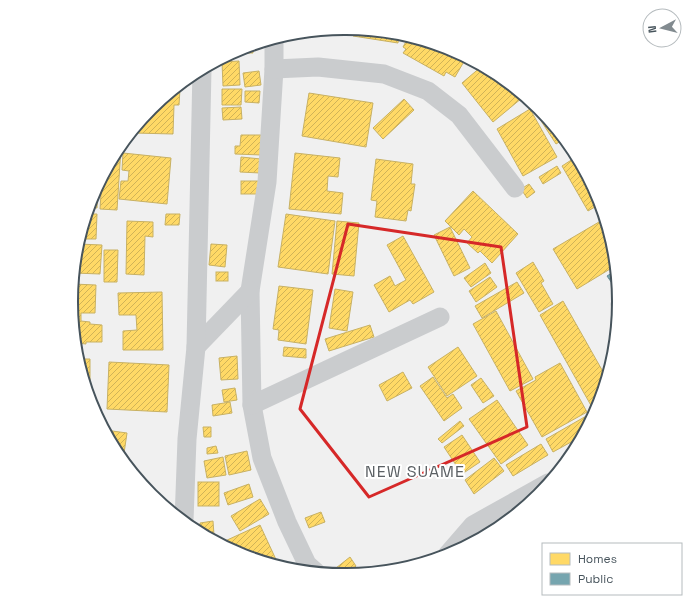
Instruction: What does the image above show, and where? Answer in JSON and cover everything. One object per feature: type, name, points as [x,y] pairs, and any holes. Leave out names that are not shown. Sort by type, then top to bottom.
[{"type":"street","points":[[274,45],[274,69],[267,182],[250,291],[252,405],[262,458],[287,522],[309,566]]},
{"type":"street","points":[[274,69],[318,67],[384,74],[428,91],[459,115],[515,188]]},
{"type":"street","points":[[184,514],[187,439],[196,347],[202,77]]},
{"type":"street","points":[[196,347],[250,291]]},
{"type":"street","points":[[252,405],[440,317]]},
{"type":"street","points":[[457,544],[473,525],[530,493]]},
{"type":"highlighted area","points":[[348,224],[501,247],[527,427],[369,497],[300,409]]},
{"type":"building: Homes","points":[[353,36],[380,37],[398,40],[398,43]]},
{"type":"building: Homes","points":[[406,42],[414,44],[431,49],[464,62],[455,77],[446,72],[444,76],[403,53],[406,49],[403,47]]},
{"type":"building: Homes","points":[[239,61],[240,85],[223,86],[222,65],[228,62]]},
{"type":"building: Homes","points":[[477,70],[493,80],[520,100],[493,122],[462,83]]},
{"type":"building: Homes","points":[[259,71],[261,85],[245,87],[243,73]]},
{"type":"building: Homes","points":[[222,89],[242,89],[241,105],[222,105]]},
{"type":"building: Homes","points":[[245,91],[260,91],[259,103],[245,102]]},
{"type":"building: Homes","points":[[180,93],[179,105],[174,105],[173,134],[139,133],[169,101]]},
{"type":"building: Homes","points":[[309,93],[373,103],[366,147],[302,136]]},
{"type":"building: Homes","points":[[404,99],[414,110],[383,139],[373,128]]},
{"type":"building: Homes","points":[[241,107],[242,119],[223,120],[222,108]]},
{"type":"building: Homes","points":[[529,109],[557,157],[523,176],[497,129]]},
{"type":"building: Homes","points":[[543,124],[559,142],[556,144]]},
{"type":"building: Homes","points":[[241,135],[263,135],[262,155],[235,154],[235,146],[240,146]]},
{"type":"building: Homes","points":[[123,153],[171,158],[167,204],[119,199],[121,181],[128,181],[129,171],[122,170]]},
{"type":"building: Homes","points":[[295,153],[340,158],[338,177],[328,176],[327,191],[343,193],[341,214],[289,209]]},
{"type":"building: Homes","points":[[120,157],[117,210],[100,209],[101,196]]},
{"type":"building: Homes","points":[[241,157],[261,159],[260,173],[240,172]]},
{"type":"building: Homes","points":[[376,159],[413,164],[411,184],[415,184],[411,211],[408,210],[406,221],[375,217],[377,201],[371,200]]},
{"type":"building: Homes","points":[[571,160],[584,184],[594,208],[588,211],[562,166]]},
{"type":"building: Homes","points":[[557,166],[561,173],[543,184],[539,177]]},
{"type":"building: Homes","points":[[241,181],[260,181],[260,194],[241,194]]},
{"type":"building: Homes","points":[[529,184],[535,192],[527,198],[521,189]]},
{"type":"building: Homes","points":[[473,191],[518,234],[492,263],[480,251],[478,253],[467,243],[472,237],[464,229],[459,235],[445,221]]},
{"type":"building: Homes","points":[[94,214],[97,214],[96,239],[87,239]]},
{"type":"building: Homes","points":[[166,214],[180,214],[179,225],[165,225]]},
{"type":"building: Homes","points":[[286,214],[335,221],[328,274],[278,267]]},
{"type":"building: Homes","points":[[127,221],[153,222],[153,237],[145,236],[144,275],[126,274]]},
{"type":"building: Homes","points":[[337,221],[359,223],[354,276],[332,274]]},
{"type":"building: Homes","points":[[599,222],[609,269],[577,289],[553,249]]},
{"type":"building: Homes","points":[[450,227],[470,268],[454,276],[434,235]]},
{"type":"building: Homes","points":[[403,236],[434,292],[413,304],[410,300],[389,312],[374,285],[390,276],[395,286],[406,280],[387,245]]},
{"type":"building: Homes","points":[[85,244],[102,245],[100,274],[80,273]]},
{"type":"building: Homes","points":[[211,244],[227,245],[225,267],[209,265]]},
{"type":"building: Homes","points":[[104,250],[118,250],[117,282],[104,282]]},
{"type":"building: Homes","points":[[533,262],[544,281],[541,283],[553,304],[539,312],[516,273]]},
{"type":"building: Homes","points":[[485,263],[491,273],[471,287],[464,278]]},
{"type":"building: Homes","points":[[216,272],[228,272],[228,281],[216,281]]},
{"type":"building: Homes","points":[[490,277],[497,287],[476,302],[469,291]]},
{"type":"building: Homes","points":[[517,282],[524,293],[482,318],[475,306]]},
{"type":"building: Homes","points":[[79,284],[96,285],[95,313],[81,313],[81,321],[90,322],[90,324],[102,325],[102,342],[86,342],[86,344],[82,344],[79,319]]},
{"type":"building: Homes","points":[[279,286],[313,290],[306,344],[278,340],[279,330],[273,329]]},
{"type":"building: Homes","points":[[335,289],[353,292],[347,331],[329,328]]},
{"type":"building: Homes","points":[[162,292],[163,350],[123,350],[123,331],[137,330],[136,315],[119,315],[118,293]]},
{"type":"building: Homes","points":[[563,301],[602,370],[590,404],[540,315]]},
{"type":"building: Homes","points":[[496,311],[533,379],[510,391],[473,324]]},
{"type":"building: Homes","points":[[370,325],[374,337],[329,351],[325,339]]},
{"type":"building: Homes","points":[[284,347],[306,349],[306,358],[283,356]]},
{"type":"building: Homes","points":[[458,347],[477,376],[447,396],[428,367]]},
{"type":"building: Homes","points":[[237,356],[238,379],[221,380],[219,358]]},
{"type":"building: Homes","points":[[85,359],[90,359],[90,377]]},
{"type":"building: Homes","points":[[109,362],[169,365],[167,412],[107,409]]},
{"type":"building: Homes","points":[[560,363],[587,412],[542,437],[516,391],[536,380],[535,377]]},
{"type":"building: Homes","points":[[403,372],[412,388],[387,401],[379,385]]},
{"type":"building: Homes","points":[[433,377],[447,398],[453,394],[462,408],[444,421],[420,386]]},
{"type":"building: Homes","points":[[481,378],[494,396],[483,403],[471,385]]},
{"type":"building: Homes","points":[[235,388],[237,400],[224,402],[222,390]]},
{"type":"building: Homes","points":[[497,400],[528,445],[501,464],[469,419]]},
{"type":"building: Homes","points":[[230,402],[232,413],[213,416],[212,405]]},
{"type":"building: Homes","points":[[585,417],[572,441],[553,452],[546,439]]},
{"type":"building: Homes","points":[[460,421],[464,426],[442,443],[438,439]]},
{"type":"building: Homes","points":[[203,427],[211,427],[211,437],[204,437]]},
{"type":"building: Homes","points":[[112,431],[127,433],[124,452]]},
{"type":"building: Homes","points":[[462,435],[480,462],[462,474],[444,447]]},
{"type":"building: Homes","points":[[541,444],[548,455],[513,476],[506,465]]},
{"type":"building: Homes","points":[[216,446],[218,453],[207,454],[207,448]]},
{"type":"building: Homes","points":[[247,451],[251,470],[229,475],[225,456]]},
{"type":"building: Homes","points":[[223,457],[226,475],[207,478],[204,461]]},
{"type":"building: Homes","points":[[494,458],[504,471],[474,494],[465,480]]},
{"type":"building: Homes","points":[[198,482],[219,482],[219,506],[198,506]]},
{"type":"building: Homes","points":[[249,484],[253,497],[228,505],[224,493]]},
{"type":"building: Homes","points":[[260,499],[269,514],[240,531],[231,516]]},
{"type":"building: Homes","points":[[321,512],[325,522],[309,528],[305,518]]},
{"type":"building: Homes","points":[[213,521],[214,533],[200,525],[200,523]]},
{"type":"building: Homes","points":[[260,525],[276,559],[259,554],[226,540]]},
{"type":"building: Homes","points":[[350,557],[356,566],[354,567],[337,568]]},
{"type":"building: Public","points":[[610,274],[611,281],[607,276]]},
{"type":"district","name":"NEW SUAME","points":[[415,471]]}]
